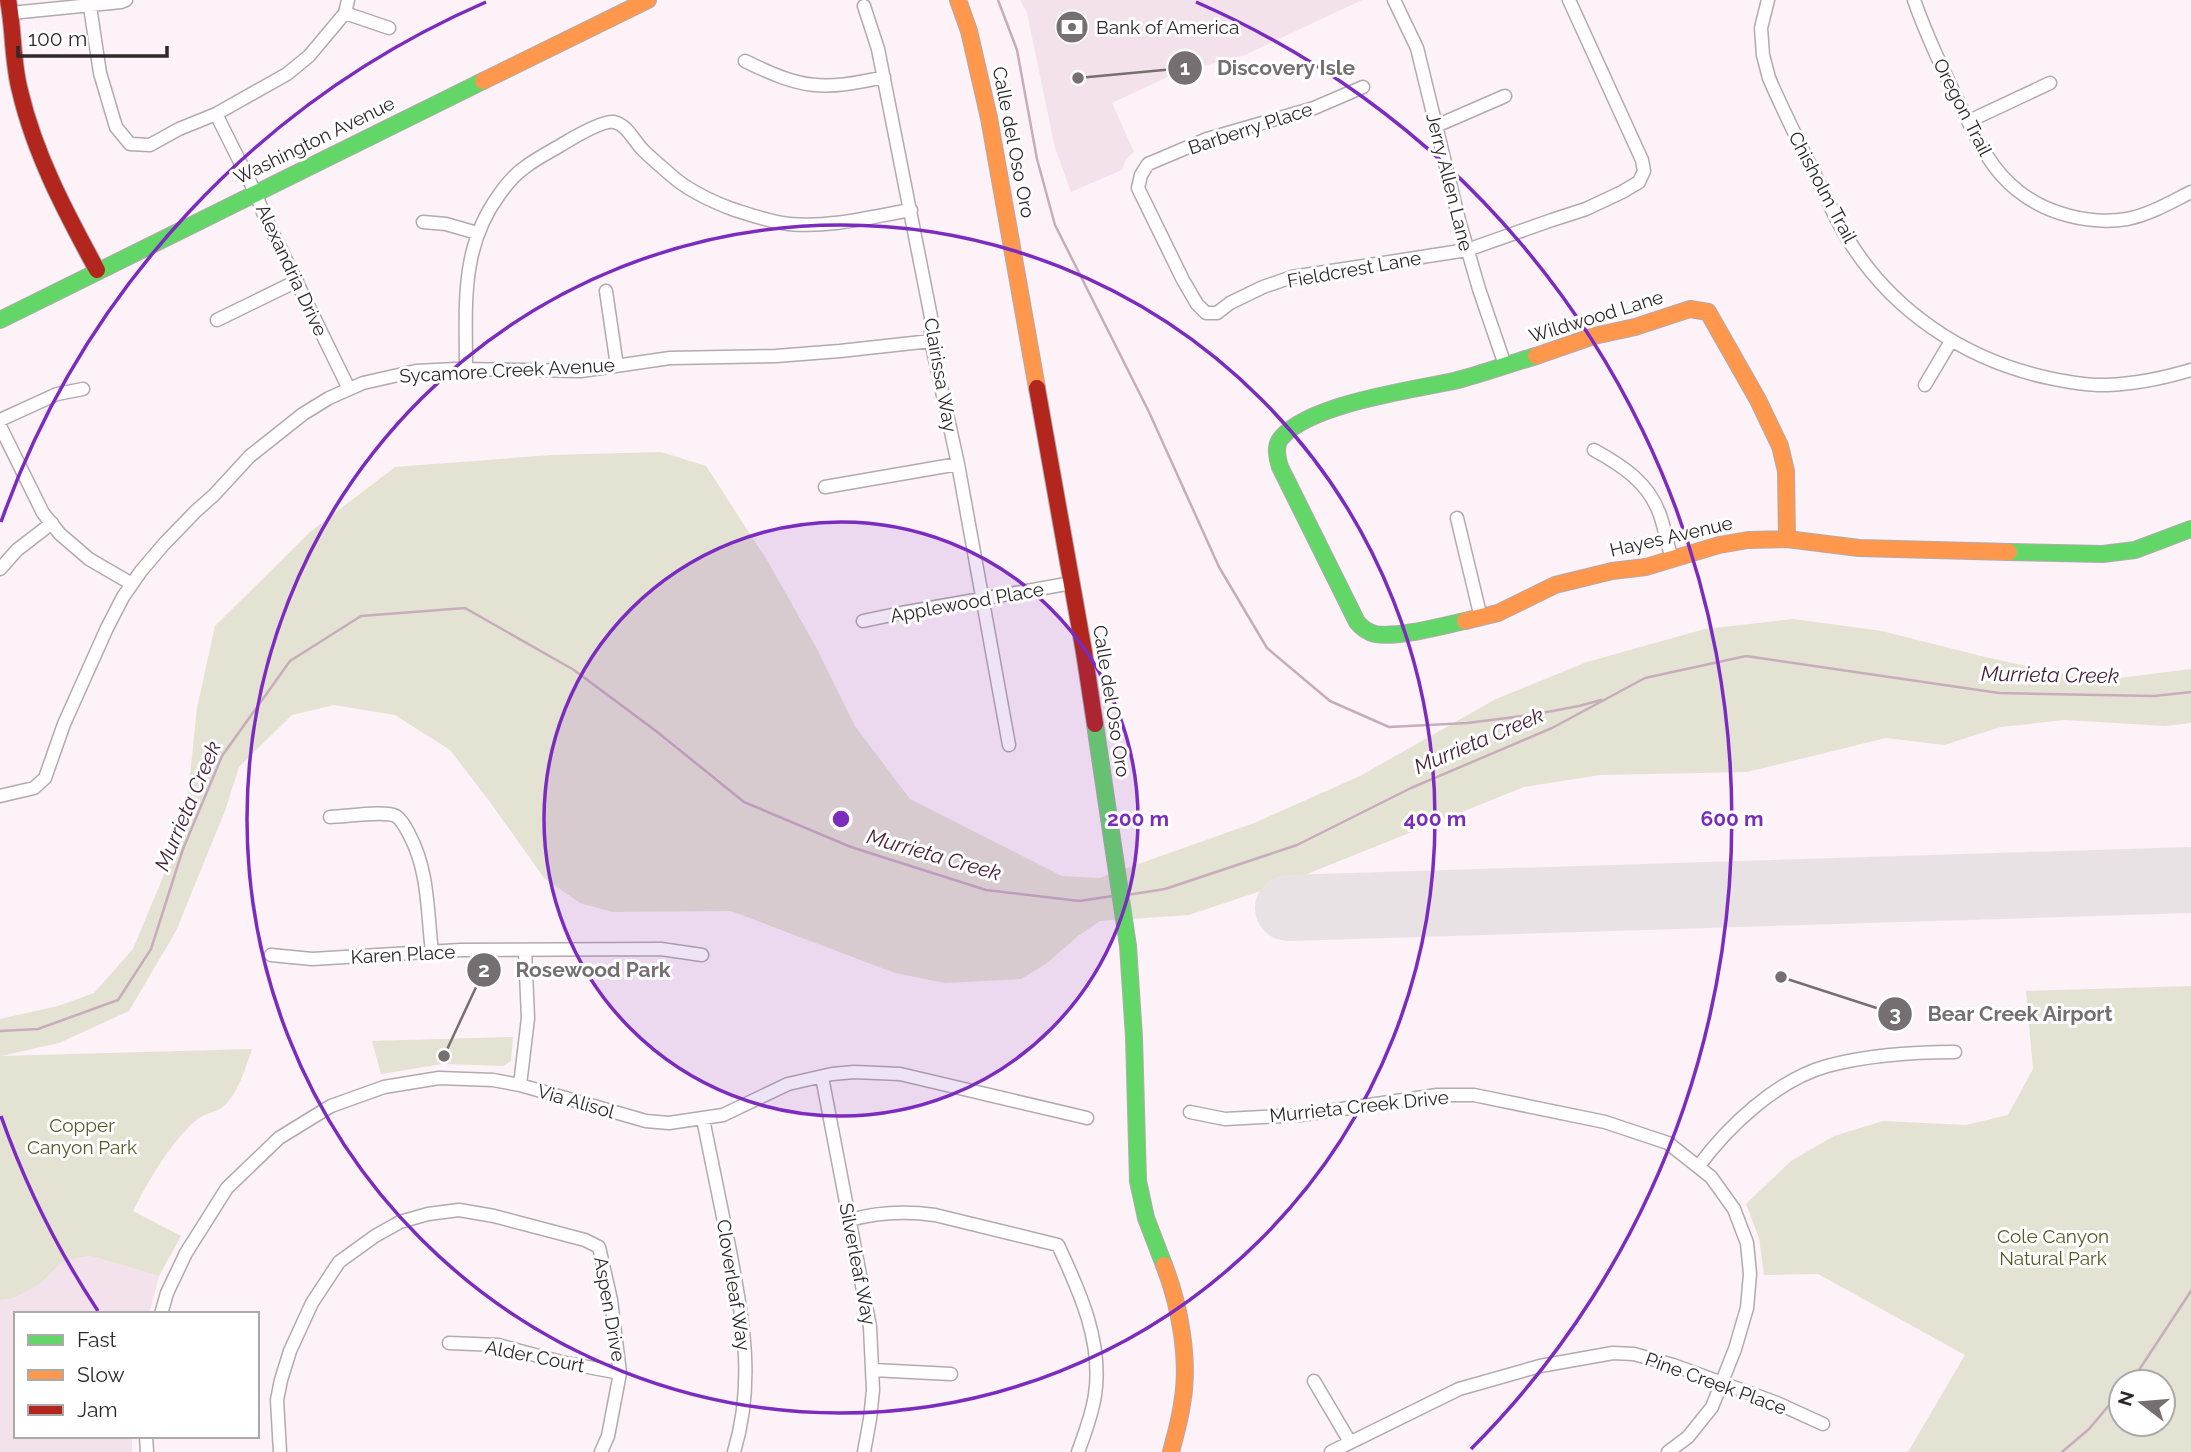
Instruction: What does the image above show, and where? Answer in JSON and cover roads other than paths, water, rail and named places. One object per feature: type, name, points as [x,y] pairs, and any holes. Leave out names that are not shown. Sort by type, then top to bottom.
[{"type":"main road","name":"Washington Avenue","points":[[0,320],[256,191],[648,0]]},
{"type":"main road","name":"Calle del Oso Oro","points":[[958,0],[969,31],[989,118],[1084,652],[1112,836],[1128,946],[1134,1037],[1138,1181],[1146,1218],[1174,1291],[1183,1340],[1183,1402],[1180,1424],[1171,1452]]},
{"type":"main road","points":[[10,6],[14,63],[28,124],[55,192],[97,270]]},
{"type":"main road","name":"Wildwood Lane","points":[[1276,453],[1279,439],[1288,431],[1339,407],[1457,380],[1537,356],[1594,335],[1635,327],[1690,309],[1708,312],[1758,400],[1780,446],[1786,471],[1787,539]]},
{"type":"main road","name":"Hayes Avenue","points":[[1276,453],[1280,467],[1350,607],[1364,630],[1376,634],[1398,633],[1481,618],[1498,613],[1523,598],[1555,585],[1612,571],[1646,567],[1719,545],[1748,540],[1787,539],[1859,548],[2103,554],[2135,550],[2191,529]]},
{"type":"street","points":[[10,6],[126,0]]},
{"type":"street","name":"Jerry Allen Lane","points":[[1394,0],[1417,48],[1467,250],[1505,365]]},
{"type":"street","name":"Fieldcrest Lane","points":[[1141,175],[1139,188],[1184,280],[1197,304],[1206,313],[1217,313],[1230,303],[1292,277],[1467,250],[1586,209],[1639,182],[1643,171],[1636,148],[1569,0]]},
{"type":"street","name":"Chisholm Trail","points":[[1768,0],[1761,28],[1763,55],[1769,78],[1846,237],[1897,299],[1951,341],[1990,361],[2025,373],[2068,382],[2106,385],[2148,381],[2191,370]]},
{"type":"street","name":"Oregon Trail","points":[[1914,0],[1981,146],[1996,169],[2017,190],[2039,204],[2070,216],[2097,221],[2128,219],[2157,209],[2191,192]]},
{"type":"street","points":[[90,3],[100,73],[116,127],[130,144],[150,145],[179,129],[216,114],[287,74],[309,56],[347,6],[389,29]]},
{"type":"street","name":"Clairissa Way","points":[[864,6],[878,49],[911,210],[931,317],[931,341],[958,464],[1009,745]]},
{"type":"street","points":[[745,61],[796,83],[819,87],[884,77]]},
{"type":"street","points":[[1969,121],[2050,83]]},
{"type":"street","name":"Barberry Place","points":[[1141,175],[1148,164],[1207,139],[1314,108],[1363,87]]},
{"type":"street","points":[[1436,126],[1504,96]]},
{"type":"street","name":"Alexandria Drive","points":[[216,114],[256,191],[264,215],[349,389]]},
{"type":"street","points":[[466,369],[467,276],[477,233],[490,207],[523,168],[604,123],[613,122],[626,129],[642,149],[677,180],[713,202],[757,217],[788,224],[810,224],[911,210]]},
{"type":"street","points":[[423,222],[446,224],[477,233]]},
{"type":"street","points":[[217,320],[297,281]]},
{"type":"street","points":[[606,291],[617,366]]},
{"type":"street","name":"Sycamore Creek Avenue","points":[[0,796],[34,789],[45,778],[64,724],[107,628],[132,584],[164,544],[195,511],[215,495],[250,456],[303,414],[349,389],[363,383],[416,371],[581,370],[670,358],[776,356],[931,341]]},
{"type":"street","points":[[1924,385],[1951,341]]},
{"type":"street","points":[[0,420],[57,394],[83,388]]},
{"type":"street","points":[[0,426],[43,513],[60,534],[89,559],[132,584]]},
{"type":"street","points":[[1594,450],[1634,475],[1647,489],[1660,514],[1672,559]]},
{"type":"street","points":[[825,486],[958,464]]},
{"type":"street","points":[[1457,518],[1481,618]]},
{"type":"street","points":[[0,569],[17,550],[52,523]]},
{"type":"street","name":"Applewood Place","points":[[863,621],[1072,583]]},
{"type":"street","points":[[330,817],[385,814],[396,816],[405,826],[424,868],[432,951]]},
{"type":"street","name":"Karen Place","points":[[271,955],[312,959],[432,951],[661,949],[702,955]]},
{"type":"street","points":[[520,1085],[528,1018],[525,950]]},
{"type":"street","points":[[1698,1167],[1711,1149],[1757,1104],[1791,1082],[1824,1067],[1906,1053],[1955,1052]]},
{"type":"street","name":"Via Alisol","points":[[162,1312],[167,1293],[186,1253],[226,1188],[279,1138],[331,1106],[384,1087],[439,1078],[493,1080],[520,1085],[646,1121],[669,1124],[723,1115],[788,1084],[854,1072],[900,1074],[1087,1118]]},
{"type":"street","name":"Silverleaf Way","points":[[822,1077],[870,1327],[873,1370],[870,1419],[864,1452]]},
{"type":"street","name":"Murrieta Creek Drive","points":[[1190,1112],[1225,1119],[1301,1115],[1437,1095],[1475,1095],[1605,1122],[1668,1143],[1711,1177],[1734,1209],[1747,1242],[1750,1274],[1746,1308],[1735,1349],[1712,1407],[1688,1437],[1668,1452]]},
{"type":"street","name":"Cloverleaf Way","points":[[703,1119],[746,1347],[747,1380],[741,1428],[734,1452]]},
{"type":"street","name":"Aspen Drive","points":[[280,1452],[277,1400],[290,1351],[312,1303],[339,1262],[400,1222],[428,1214],[459,1210],[494,1216],[585,1240],[599,1247],[611,1300],[620,1373],[608,1436],[601,1452]]},
{"type":"street","points":[[850,1220],[887,1213],[916,1213],[1058,1245],[1083,1303],[1095,1353],[1095,1395],[1078,1452]]},
{"type":"street","name":"Alder Court","points":[[449,1343],[498,1345],[561,1362],[620,1373]]},
{"type":"street","name":"Pine Creek Place","points":[[1331,1452],[1468,1386],[1541,1366],[1613,1353],[1634,1354],[1722,1383],[1823,1423]]},
{"type":"street","points":[[873,1370],[951,1374]]},
{"type":"street","points":[[1314,1381],[1350,1442]]},
{"type":"waterway","points":[[998,0],[1017,50],[1037,159],[1055,225],[1149,412],[1219,567],[1267,648],[1330,701],[1389,727],[1467,723],[1531,715],[1601,700]]},
{"type":"waterway","name":"Murrieta Creek","points":[[0,1031],[38,1029],[118,1000],[151,949],[183,849],[222,756],[290,661],[361,616],[465,608],[574,670],[656,731],[744,802],[851,847],[986,890],[1079,901],[1113,896]]},
{"type":"waterway","name":"Murrieta Creek","points":[[1127,895],[1165,889],[1297,845],[1411,788],[1552,728],[1645,678],[1746,656],[1999,693],[2154,696],[2191,692]]},
{"type":"waterway","points":[[2140,1368],[2191,1291]]},
{"type":"waterway","points":[[2062,1452],[2089,1429],[2107,1408]]},
{"type":"place","name":"Bank of America","points":[[1072,27]]},
{"type":"place","name":"Discovery Isle","points":[[1078,78]]},
{"type":"place","name":"Bear Creek Airport","points":[[1781,977]]},
{"type":"place","name":"Rosewood Park","points":[[444,1056]]},
{"type":"park label","name":"Copper Canyon Park","points":[[82,1136]]},
{"type":"park label","name":"Cole Canyon Natural Park","points":[[2053,1247]]}]
